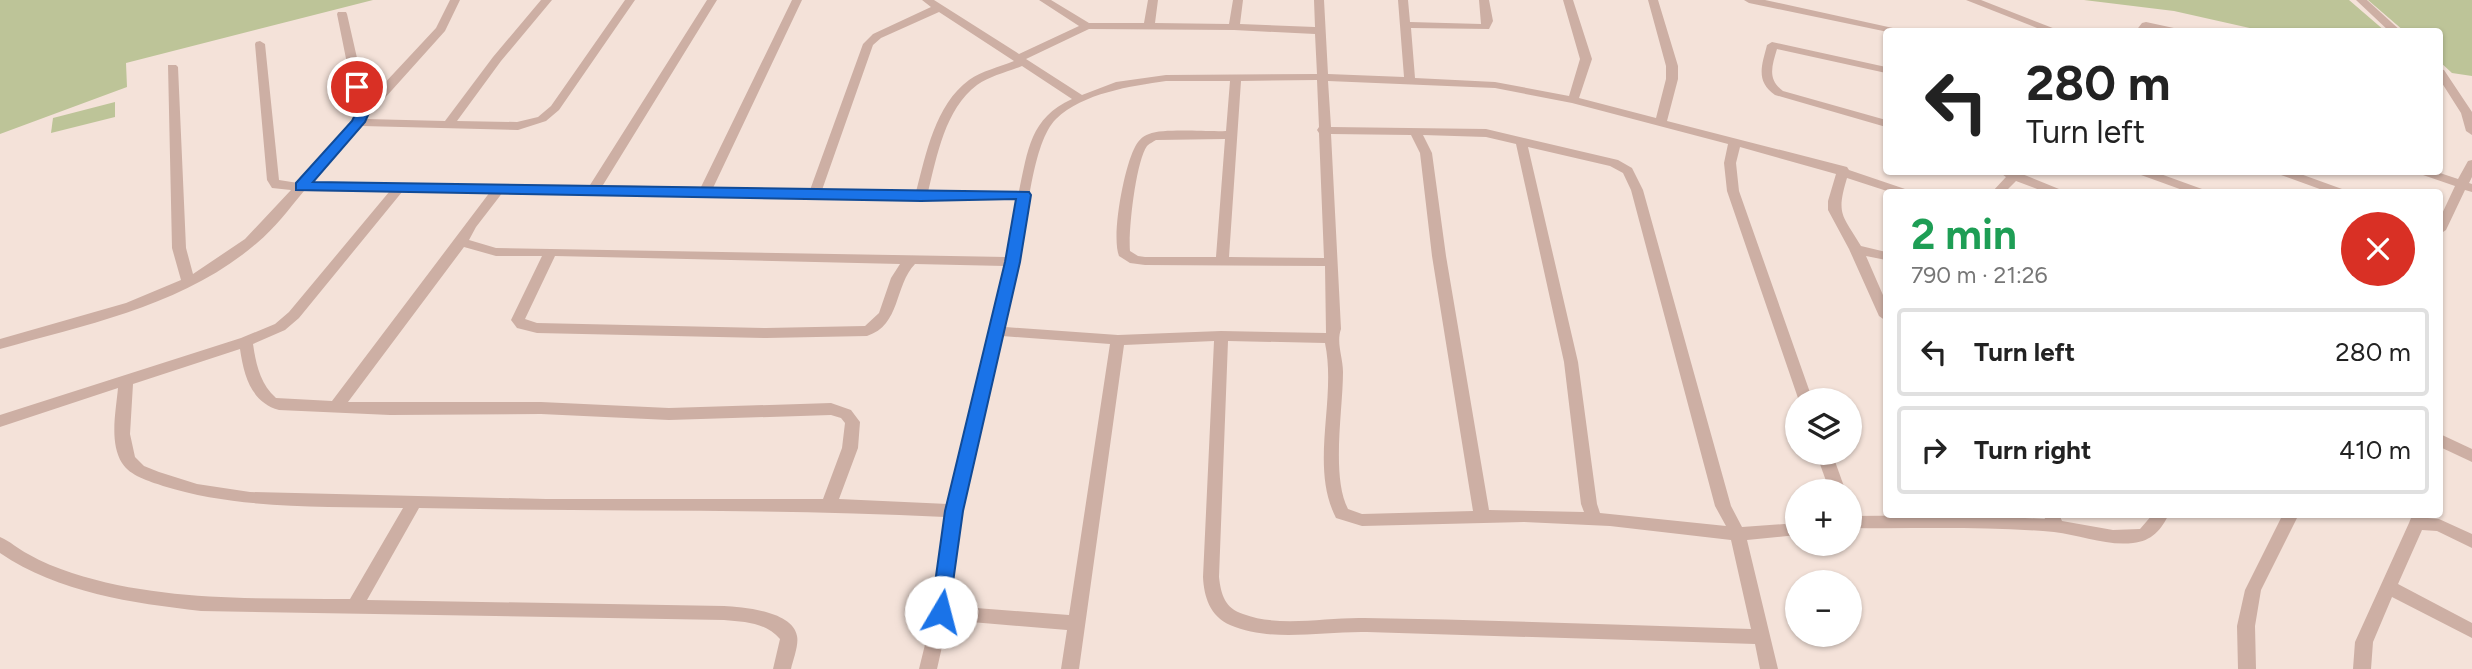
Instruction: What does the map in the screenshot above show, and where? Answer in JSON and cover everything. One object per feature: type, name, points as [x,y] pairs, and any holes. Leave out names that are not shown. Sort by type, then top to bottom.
[{"type":"street","points":[[0,344],[134,307],[189,283],[253,240],[440,29],[455,0]]},
{"type":"street","points":[[448,125],[547,0]]},
{"type":"street","points":[[361,117],[448,125],[518,126],[542,119],[565,95],[630,0]]},
{"type":"street","points":[[594,189],[712,0]]},
{"type":"street","points":[[705,192],[797,0]]},
{"type":"street","points":[[927,0],[1080,99]]},
{"type":"street","points":[[1044,0],[1087,26]]},
{"type":"street","points":[[1149,26],[1153,0]]},
{"type":"street","points":[[1234,27],[1238,0]]},
{"type":"street","points":[[1320,0],[1321,77],[1334,329],[1331,338],[1336,369],[1333,465],[1335,499],[1342,514],[1362,520],[1482,517],[1595,520],[1738,534],[1785,529]]},
{"type":"street","points":[[1403,0],[1410,80]]},
{"type":"street","points":[[1405,25],[1485,27],[1488,21],[1484,0]]},
{"type":"street","points":[[1568,0],[1586,60],[1573,100]]},
{"type":"street","points":[[1653,0],[1672,66],[1672,79],[1661,122]]},
{"type":"street","points":[[1749,0],[1886,28]]},
{"type":"street","points":[[1971,0],[2048,28]]},
{"type":"street","points":[[2361,0],[2392,28]]},
{"type":"street","points":[[815,193],[868,44],[877,36],[939,8]]},
{"type":"street","points":[[342,14],[361,117]]},
{"type":"street","points":[[2143,28],[2146,25],[2154,25],[2165,28]]},
{"type":"street","points":[[921,196],[939,129],[956,101],[975,82],[1087,26],[1234,27],[1322,31]]},
{"type":"street","points":[[260,44],[273,180],[276,185],[284,187],[400,186],[921,196],[1024,195]]},
{"type":"street","points":[[1883,69],[1772,45],[1765,79],[1769,87],[1779,93],[1883,123]]},
{"type":"street","points":[[172,67],[179,248],[189,283]]},
{"type":"street","points":[[1222,263],[1236,77]]},
{"type":"street","points":[[928,669],[941,612],[954,511],[1013,262],[1038,134],[1052,116],[1080,99],[1137,80],[1321,77],[1494,85],[1573,100],[1735,141],[1843,170],[1893,189]]},
{"type":"street","points":[[2443,77],[2467,113],[2472,131]]},
{"type":"street","points":[[1324,130],[1416,134],[1442,131],[1486,133],[1614,163],[1629,171],[1637,190],[1723,506],[1738,534],[1769,669]]},
{"type":"street","points":[[1416,134],[1426,153],[1439,256],[1482,517]]},
{"type":"street","points":[[1232,135],[1154,136],[1145,140],[1137,153],[1123,249],[1129,257],[1145,261],[1222,263],[1329,262]]},
{"type":"street","points":[[1521,141],[1571,362],[1589,504],[1595,520]]},
{"type":"street","points":[[1735,141],[1730,163],[1733,191],[1801,388]]},
{"type":"street","points":[[2443,225],[2468,187],[2472,164]]},
{"type":"street","points":[[1843,170],[1833,201],[1834,210],[1856,249],[1883,309]]},
{"type":"street","points":[[2016,175],[2047,189]]},
{"type":"street","points":[[2153,175],[2190,189]]},
{"type":"street","points":[[2293,175],[2330,189]]},
{"type":"street","points":[[2435,175],[2468,187]]},
{"type":"street","points":[[2300,189],[2307,180]]},
{"type":"street","points":[[0,421],[246,342],[280,327],[294,315],[400,186]]},
{"type":"street","points":[[335,408],[499,189]]},
{"type":"street","points":[[461,242],[496,252],[1013,262]]},
{"type":"street","points":[[1856,249],[1883,255]]},
{"type":"street","points":[[551,252],[520,314],[518,320],[522,325],[696,332],[867,331],[880,324],[888,313],[899,275],[913,259]]},
{"type":"street","points":[[996,331],[1118,340],[1221,336],[1331,338]]},
{"type":"street","points":[[1221,336],[1211,577],[1212,593],[1217,607],[1224,614],[1237,621],[1273,626],[1346,625],[1760,636]]},
{"type":"street","points":[[1070,669],[1118,340]]},
{"type":"street","points":[[246,342],[254,377],[262,395],[270,403],[335,408],[541,408],[669,414],[831,409],[846,414],[853,422],[850,448],[829,505]]},
{"type":"street","points":[[126,380],[122,434],[128,460],[139,470],[154,477],[197,490],[250,498],[547,506],[829,505],[954,511]]},
{"type":"street","points":[[2443,442],[2472,456]]},
{"type":"street","points":[[355,606],[415,501]]},
{"type":"street","points":[[1862,522],[2054,520],[2082,532],[2136,537],[2151,529],[2158,518]]},
{"type":"street","points":[[2247,669],[2246,626],[2253,590],[2289,518]]},
{"type":"street","points":[[2362,669],[2364,642],[2417,523],[2440,525],[2472,541]]},
{"type":"street","points":[[0,544],[18,558],[45,569],[139,597],[201,604],[724,613],[763,617],[785,631],[789,637],[782,669]]},
{"type":"street","points":[[2389,587],[2472,631]]},
{"type":"street","points":[[941,612],[1076,623]]},
{"type":"green space","points":[[0,0],[373,0],[126,63],[127,87],[0,134]]},
{"type":"green space","points":[[2084,0],[2349,0],[2382,28],[2250,28],[2174,11]]},
{"type":"green space","points":[[2368,0],[2472,0],[2472,76],[2452,73],[2443,65],[2443,28],[2401,28]]},
{"type":"green space","points":[[115,102],[115,117],[51,133],[53,118]]},
{"type":"route","points":[[357,87],[363,113],[359,122],[301,187],[400,186],[921,196],[1024,195],[1013,262],[954,511],[941,612]]}]
